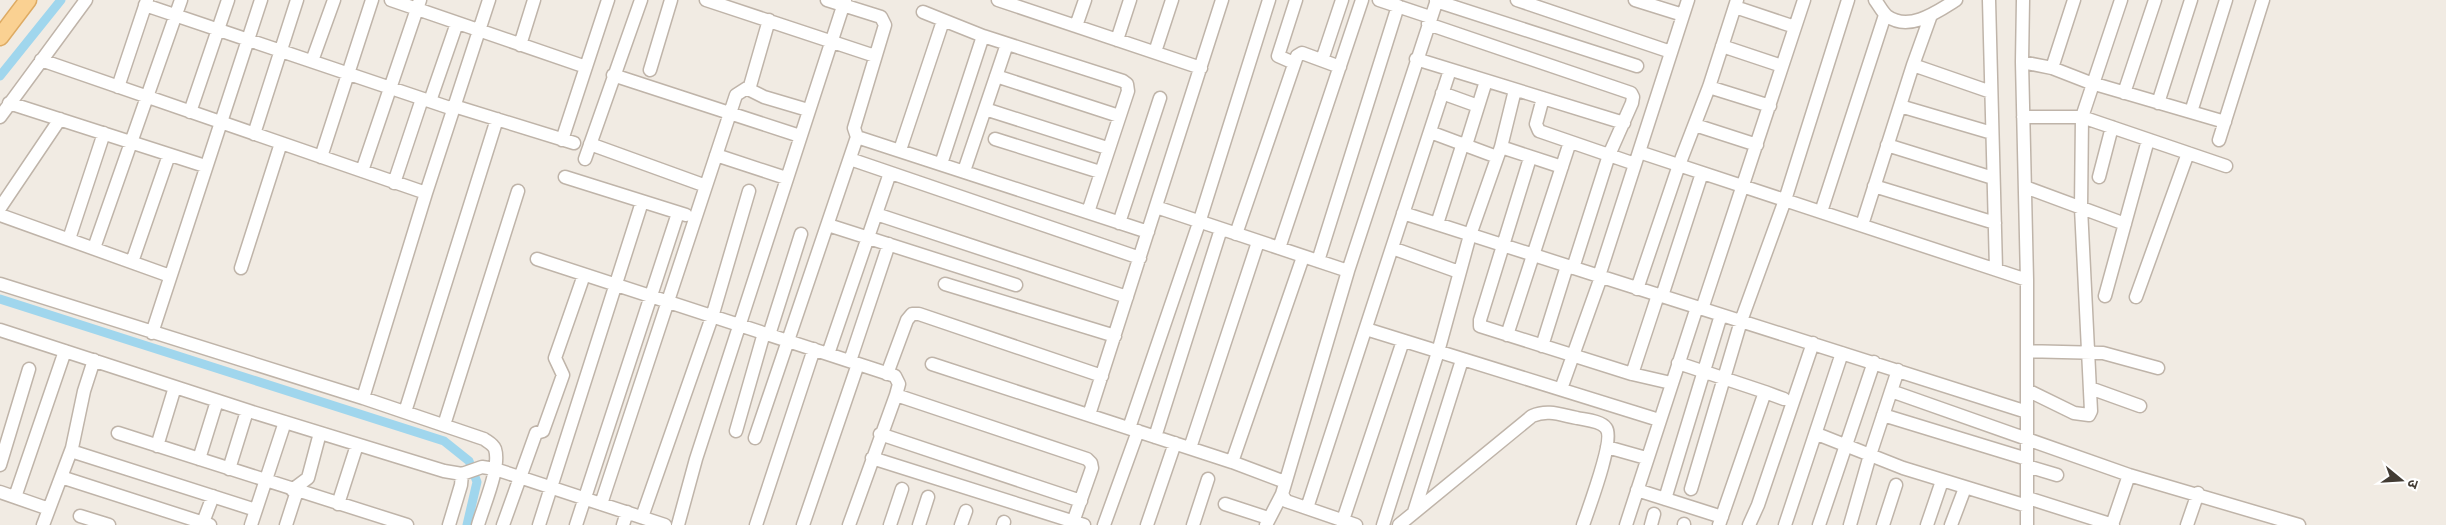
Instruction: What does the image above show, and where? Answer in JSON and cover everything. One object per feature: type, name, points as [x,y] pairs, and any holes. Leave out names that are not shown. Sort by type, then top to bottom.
[{"type":"main road","points":[[0,37],[28,0]]},
{"type":"street","points":[[0,117],[40,60],[86,0]]},
{"type":"street","points":[[94,248],[181,0]]},
{"type":"street","points":[[190,112],[228,0]]},
{"type":"street","points":[[152,333],[205,166],[261,0]]},
{"type":"street","points":[[254,134],[297,0]]},
{"type":"street","points":[[312,61],[334,0]]},
{"type":"street","points":[[321,157],[372,0]]},
{"type":"street","points":[[391,0],[419,5],[457,23],[586,67]]},
{"type":"street","points":[[363,398],[426,193],[489,0]]},
{"type":"street","points":[[520,45],[534,0]]},
{"type":"street","points":[[118,87],[146,3],[176,15],[426,100],[498,119],[568,142],[586,67],[608,0]]},
{"type":"street","points":[[585,159],[641,0]]},
{"type":"street","points":[[650,70],[671,0]]},
{"type":"street","points":[[706,0],[875,56]]},
{"type":"street","points":[[755,438],[857,137],[854,128],[885,25],[884,20],[844,3],[828,0]]},
{"type":"street","points":[[998,0],[1201,68]]},
{"type":"street","points":[[1076,26],[1085,0]]},
{"type":"street","points":[[1117,40],[1130,0]]},
{"type":"street","points":[[1155,52],[1172,0]]},
{"type":"street","points":[[1089,415],[1222,0]]},
{"type":"street","points":[[1104,525],[1269,0]]},
{"type":"street","points":[[1294,63],[1278,56],[1296,0]]},
{"type":"street","points":[[1322,60],[1342,0]]},
{"type":"street","points":[[1278,248],[1362,0]]},
{"type":"street","points":[[1379,0],[1631,93],[1632,103],[1609,155],[1542,346]]},
{"type":"street","points":[[1517,0],[1671,52]]},
{"type":"street","points":[[1635,0],[1683,15]]},
{"type":"street","points":[[1561,389],[1600,277],[1688,0]]},
{"type":"street","points":[[1626,525],[1671,383],[1743,186],[1804,0]]},
{"type":"street","points":[[1691,489],[1741,321],[1785,200],[1848,0]]},
{"type":"street","points":[[1875,0],[1885,15],[1896,21],[1909,22],[1931,15],[1956,0]]},
{"type":"street","points":[[1989,0],[1996,269]]},
{"type":"street","points":[[2023,0],[2022,62],[2027,280],[2028,525]]},
{"type":"street","points":[[2052,68],[2074,0]]},
{"type":"street","points":[[2027,390],[2083,415],[2089,415],[2091,411],[2081,208],[2082,117],[2121,0]]},
{"type":"street","points":[[2124,93],[2154,0]]},
{"type":"street","points":[[2158,103],[2191,0]]},
{"type":"street","points":[[2191,112],[2226,0]]},
{"type":"street","points":[[2219,140],[2263,0]]},
{"type":"street","points":[[1225,504],[1267,521],[1284,488],[1348,271],[1436,1],[1637,66]]},
{"type":"street","points":[[678,525],[684,496],[738,326],[830,40],[844,3]]},
{"type":"street","points":[[1638,289],[1679,165],[1709,87],[1736,4],[1795,27]]},
{"type":"street","points":[[362,171],[419,5]]},
{"type":"street","points":[[1318,261],[1398,6]]},
{"type":"street","points":[[923,12],[983,36],[1123,81],[1127,84],[1128,91],[1088,212]]},
{"type":"street","points":[[1821,212],[1885,15]]},
{"type":"street","points":[[1862,225],[1931,15]]},
{"type":"street","points":[[748,89],[769,20]]},
{"type":"street","points":[[900,150],[943,21]]},
{"type":"street","points":[[394,182],[457,23]]},
{"type":"street","points":[[941,164],[983,36]]},
{"type":"street","points":[[964,172],[1007,44]]},
{"type":"street","points":[[1722,46],[1782,66]]},
{"type":"street","points":[[1236,234],[1296,56],[1302,53],[1340,67]]},
{"type":"street","points":[[1416,59],[1624,123]]},
{"type":"street","points":[[40,60],[426,193]]},
{"type":"street","points":[[2022,62],[2052,68],[2124,93],[2225,122]]},
{"type":"street","points":[[1913,65],[1990,92]]},
{"type":"street","points":[[1307,508],[1450,70]]},
{"type":"street","points":[[613,75],[800,136]]},
{"type":"street","points":[[996,76],[1119,116]]},
{"type":"street","points":[[1437,224],[1486,81]]},
{"type":"street","points":[[1709,87],[1770,106]]},
{"type":"street","points":[[601,504],[738,92],[748,89],[764,97],[808,110]]},
{"type":"street","points":[[1383,525],[1438,352],[1470,235],[1499,152],[1515,90]]},
{"type":"street","points":[[1442,94],[1478,106]]},
{"type":"street","points":[[1119,223],[1160,98]]},
{"type":"street","points":[[1543,98],[1536,128],[1539,131],[1609,155],[1679,165],[2027,280]]},
{"type":"street","points":[[9,103],[205,166]]},
{"type":"street","points":[[1900,106],[1992,133]]},
{"type":"street","points":[[985,108],[1108,148]]},
{"type":"street","points":[[2023,117],[2082,117],[2226,166]]},
{"type":"street","points":[[0,208],[60,119]]},
{"type":"street","points":[[405,412],[498,119]]},
{"type":"street","points":[[1695,125],[1757,145]]},
{"type":"street","points":[[2099,178],[2112,127]]},
{"type":"street","points":[[1430,132],[1464,144],[1562,167]]},
{"type":"street","points":[[69,239],[104,133]]},
{"type":"street","points":[[857,137],[1148,232]]},
{"type":"street","points":[[995,139],[1100,172]]},
{"type":"street","points":[[2105,296],[2148,140]]},
{"type":"street","points":[[1507,335],[1570,142]]},
{"type":"street","points":[[241,268],[281,143]]},
{"type":"street","points":[[590,144],[706,186]]},
{"type":"street","points":[[1887,145],[1993,178]]},
{"type":"street","points":[[2136,297],[2188,153]]},
{"type":"street","points":[[132,262],[169,154]]},
{"type":"street","points":[[716,155],[786,178]]},
{"type":"street","points":[[1530,158],[1479,324],[1484,328],[1632,374],[1671,383]]},
{"type":"street","points":[[850,159],[1140,258]]},
{"type":"street","points":[[828,354],[890,173]]},
{"type":"street","points":[[1632,374],[1702,173]]},
{"type":"street","points":[[566,177],[696,218]]},
{"type":"street","points":[[1874,186],[1994,223]]},
{"type":"street","points":[[2025,187],[2125,224]]},
{"type":"street","points":[[444,425],[518,191]]},
{"type":"street","points":[[646,521],[712,317],[749,191]]},
{"type":"street","points":[[540,525],[642,202]]},
{"type":"street","points":[[1156,207],[1199,223],[1348,271]]},
{"type":"street","points":[[576,525],[678,213]]},
{"type":"street","points":[[1403,213],[2027,412]]},
{"type":"street","points":[[0,214],[170,276]]},
{"type":"street","points":[[876,214],[1127,297]]},
{"type":"street","points":[[828,225],[1016,285]]},
{"type":"street","points":[[1155,437],[1222,229]]},
{"type":"street","points":[[736,431],[766,334],[801,234]]},
{"type":"street","points":[[1190,448],[1258,242]]},
{"type":"street","points":[[803,525],[854,363],[888,244]]},
{"type":"street","points":[[1392,248],[1459,272]]},
{"type":"street","points":[[1232,462],[1303,257]]},
{"type":"street","points":[[537,259],[738,326],[789,340],[898,379],[896,394],[880,434],[849,525]]},
{"type":"street","points":[[503,525],[518,477],[536,432],[543,431],[563,375],[563,370],[555,361],[555,358],[584,276]]},
{"type":"street","points":[[0,284],[363,398],[484,439],[493,445],[496,451],[495,469],[478,525]]},
{"type":"street","points":[[945,284],[1115,336]]},
{"type":"street","points":[[887,374],[907,320],[912,314],[928,317],[1102,376]]},
{"type":"street","points":[[1665,499],[1721,315]]},
{"type":"street","points":[[1366,329],[1529,382],[1561,389],[1659,420]]},
{"type":"street","points":[[0,330],[247,411],[444,471],[464,474],[482,467],[495,469],[627,512],[646,521],[665,525]]},
{"type":"street","points":[[1343,520],[1403,341]]},
{"type":"street","points":[[1749,525],[1758,505],[1812,344]]},
{"type":"street","points":[[756,525],[814,349]]},
{"type":"street","points":[[14,497],[65,351]]},
{"type":"street","points":[[2027,351],[2088,351],[2103,353],[2158,368]]},
{"type":"street","points":[[1785,525],[1817,434],[1842,353]]},
{"type":"street","points":[[43,525],[71,451],[94,360]]},
{"type":"street","points":[[1414,513],[1462,360]]},
{"type":"street","points":[[1819,525],[1874,362]]},
{"type":"street","points":[[1678,363],[1784,399]]},
{"type":"street","points":[[932,364],[1232,462],[1284,488]]},
{"type":"street","points":[[0,465],[29,369]]},
{"type":"street","points":[[1850,525],[1870,455],[1898,370]]},
{"type":"street","points":[[157,446],[175,387]]},
{"type":"street","points":[[2090,388],[2140,406]]},
{"type":"street","points":[[1891,391],[2129,474],[2299,525]]},
{"type":"street","points":[[1637,490],[1720,521],[1764,392]]},
{"type":"street","points":[[872,458],[1076,524],[1081,501],[1092,468],[1091,463],[1087,459],[896,394]]},
{"type":"street","points":[[199,460],[217,401]]},
{"type":"street","points":[[229,469],[247,411]]},
{"type":"street","points":[[1399,525],[1532,416],[1541,412],[1549,412],[1598,423],[1606,427],[1609,433],[1607,447],[1583,525]]},
{"type":"street","points":[[1883,415],[2027,463],[2057,475]]},
{"type":"street","points":[[251,525],[285,422]]},
{"type":"street","points":[[118,433],[406,525]]},
{"type":"street","points":[[286,525],[295,490],[308,478],[320,433]]},
{"type":"street","points":[[880,434],[1081,501]]},
{"type":"street","points":[[1817,434],[1964,488],[2027,502],[2112,525],[2129,474]]},
{"type":"street","points":[[1147,525],[1175,443]]},
{"type":"street","points":[[338,504],[357,445]]},
{"type":"street","points":[[1607,447],[1646,458]]},
{"type":"street","points":[[71,451],[256,510]]},
{"type":"street","points":[[449,525],[464,474]]},
{"type":"street","points":[[61,477],[205,524],[213,496]]},
{"type":"street","points":[[1193,525],[1208,479]]},
{"type":"street","points":[[1927,525],[1942,481]]},
{"type":"street","points":[[1883,525],[1896,484]]},
{"type":"street","points":[[890,525],[902,488]]},
{"type":"street","points":[[1284,488],[1286,501],[1356,525]]},
{"type":"street","points":[[1951,525],[1964,488]]},
{"type":"street","points":[[0,492],[49,509]]},
{"type":"street","points":[[2187,525],[2198,494]]},
{"type":"street","points":[[918,525],[928,497]]},
{"type":"street","points":[[961,525],[966,511]]},
{"type":"street","points":[[623,525],[627,512]]},
{"type":"street","points":[[80,516],[109,525]]},
{"type":"waterway","points":[[0,76],[61,0]]},
{"type":"waterway","points":[[0,299],[444,441],[469,461],[477,482],[467,525]]}]
